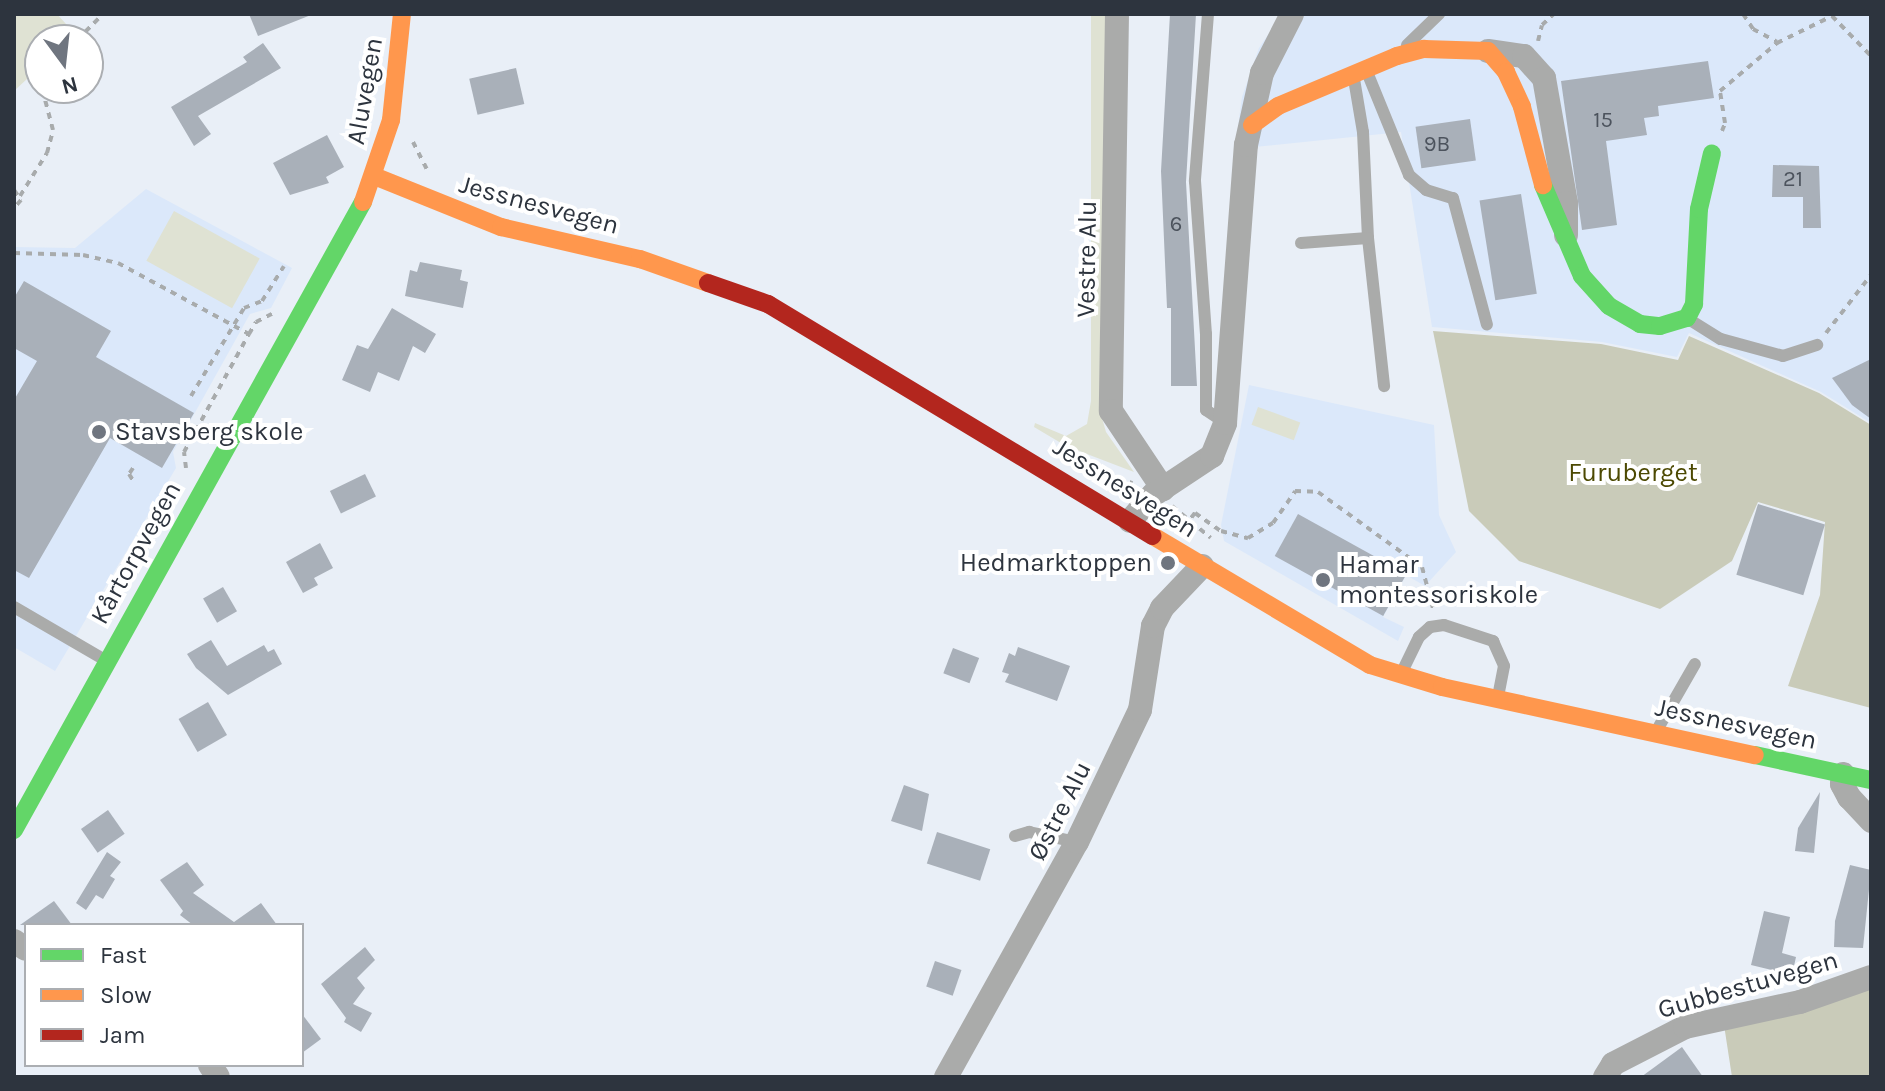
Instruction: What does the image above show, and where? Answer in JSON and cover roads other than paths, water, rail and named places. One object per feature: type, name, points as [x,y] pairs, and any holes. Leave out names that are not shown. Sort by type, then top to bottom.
[{"type":"main road","name":"Aluvegen","points":[[374,176],[393,110],[402,14]]},
{"type":"main road","points":[[1252,125],[1278,106],[1397,56],[1424,49],[1488,51],[1506,72],[1522,107],[1535,164],[1566,250],[1582,276],[1619,312],[1640,324],[1660,326],[1687,318],[1694,304],[1699,209],[1712,153]]},
{"type":"main road","name":"Jessnesvegen","points":[[374,176],[501,227],[640,259],[768,304],[1130,521],[1336,649],[1401,675],[1498,699],[1871,780]]},
{"type":"main road","name":"Kårtorpvegen","points":[[14,830],[358,216],[374,176]]},
{"type":"street","name":"Vestre Alu","points":[[1117,14],[1111,411],[1163,489]]},
{"type":"street","points":[[1130,521],[1140,505],[1212,456],[1225,423],[1239,194],[1262,73],[1292,14]]},
{"type":"street","points":[[1488,51],[1528,60],[1544,78],[1566,203],[1566,250]]},
{"type":"street","name":"Østre Alu","points":[[946,1077],[1077,842],[1140,710],[1153,626],[1162,608],[1202,566]]},
{"type":"street","points":[[1843,774],[1842,784],[1849,797],[1871,821]]},
{"type":"street","name":"Gubbestuvegen","points":[[1605,1077],[1613,1064],[1685,1027],[1800,1002],[1871,977]]},
{"type":"lane","points":[[1208,14],[1195,181],[1206,334],[1206,410],[1225,423]]},
{"type":"lane","points":[[1397,56],[1439,14]]},
{"type":"lane","points":[[1359,72],[1368,238],[1384,386]]},
{"type":"lane","points":[[1359,72],[1409,175],[1426,190],[1453,198],[1487,325]]},
{"type":"lane","points":[[1301,243],[1368,238]]},
{"type":"lane","points":[[1687,318],[1721,339],[1783,356],[1817,345]]},
{"type":"lane","points":[[14,607],[108,661]]},
{"type":"lane","points":[[1401,675],[1419,637],[1436,626],[1493,641],[1504,666],[1498,699]]},
{"type":"lane","points":[[1657,733],[1695,664]]},
{"type":"lane","points":[[1015,836],[1029,832],[1077,842]]},
{"type":"place","name":"Stavsberg skole","points":[[99,432]]},
{"type":"place","name":"Hedmarktoppen","points":[[1168,563]]},
{"type":"place","name":"Hamar montessoriskole","points":[[1323,580]]},
{"type":"park label","name":"Furuberget","points":[[1633,473]]}]
